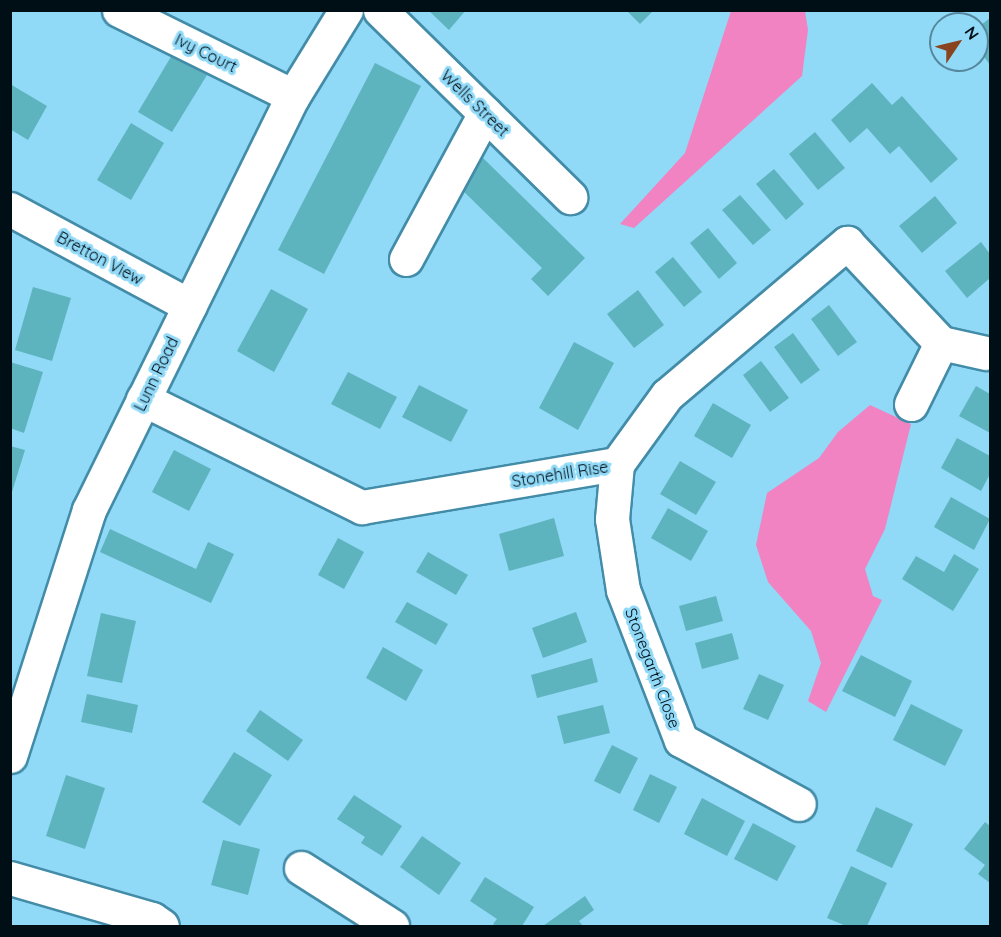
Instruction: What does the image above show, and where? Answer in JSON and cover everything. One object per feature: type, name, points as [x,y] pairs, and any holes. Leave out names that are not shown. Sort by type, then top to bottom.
[{"type":"street","name":"Ivy Court","points":[[119,10],[293,96]]},
{"type":"street","name":"Lunn Road","points":[[10,756],[89,510],[293,96],[346,10]]},
{"type":"street","name":"Wells Street","points":[[380,10],[570,196]]},
{"type":"street","points":[[406,259],[485,112]]},
{"type":"street","name":"Bretton View","points":[[10,209],[190,306]]},
{"type":"street","name":"Stonehill Rise","points":[[143,399],[362,507],[618,464],[667,395],[847,243],[941,343]]},
{"type":"street","points":[[911,404],[941,343],[986,353]]},
{"type":"street","name":"Stonegarth Close","points":[[618,464],[612,519],[623,590],[681,740],[799,804]]},
{"type":"street","points":[[301,868],[392,927]]},
{"type":"street","points":[[10,878],[152,919],[162,927]]},
{"type":"shaded area","points":[[731,11],[805,11],[808,30],[802,76],[634,228],[620,224],[685,153]]},
{"type":"shaded area","points":[[870,405],[911,424],[885,529],[865,569],[873,596],[882,600],[826,712],[808,701],[821,663],[811,631],[768,582],[756,545],[767,493],[819,458],[838,432]]},
{"type":"building","points":[[428,10],[466,10],[449,30]]},
{"type":"building","points":[[626,10],[654,10],[640,24]]},
{"type":"building","points":[[990,18],[990,65],[989,64]]},
{"type":"building","points":[[172,55],[207,75],[172,132],[138,112]]},
{"type":"building","points":[[375,63],[421,86],[324,274],[278,250]]},
{"type":"building","points":[[872,83],[892,105],[902,96],[958,159],[931,183],[899,146],[890,154],[867,128],[850,143],[831,120]]},
{"type":"building","points":[[10,84],[47,106],[28,140],[10,129]]},
{"type":"building","points":[[131,123],[164,143],[131,200],[97,180]]},
{"type":"building","points":[[815,132],[845,168],[818,190],[789,154]]},
{"type":"building","points":[[483,158],[585,258],[548,296],[531,279],[542,268],[457,185]]},
{"type":"building","points":[[774,169],[804,204],[786,220],[756,184]]},
{"type":"building","points":[[740,195],[771,230],[753,245],[722,210]]},
{"type":"building","points":[[935,196],[957,223],[922,253],[899,226]]},
{"type":"building","points":[[708,228],[737,263],[719,279],[690,243]]},
{"type":"building","points":[[981,242],[990,254],[990,278],[967,298],[945,271]]},
{"type":"building","points":[[673,257],[702,292],[684,307],[655,272]]},
{"type":"building","points":[[33,287],[71,298],[52,361],[15,350]]},
{"type":"building","points":[[271,289],[308,309],[274,372],[237,351]]},
{"type":"building","points":[[638,290],[664,325],[634,348],[607,314]]},
{"type":"building","points":[[829,305],[857,342],[838,356],[811,319]]},
{"type":"building","points":[[793,333],[820,370],[801,384],[774,347]]},
{"type":"building","points":[[574,342],[614,363],[578,430],[539,408]]},
{"type":"building","points":[[761,361],[789,398],[770,412],[743,375]]},
{"type":"building","points":[[10,362],[43,372],[24,433],[10,428]]},
{"type":"building","points":[[348,372],[397,397],[380,429],[331,404]]},
{"type":"building","points":[[419,385],[468,410],[451,442],[402,417]]},
{"type":"building","points":[[976,386],[990,394],[990,433],[959,416]]},
{"type":"building","points":[[713,403],[751,425],[732,458],[694,436]]},
{"type":"building","points":[[957,438],[990,456],[990,474],[981,491],[941,468]]},
{"type":"building","points":[[10,446],[25,450],[11,495],[10,495]]},
{"type":"building","points":[[174,450],[211,469],[189,511],[152,492]]},
{"type":"building","points":[[680,461],[716,482],[696,515],[660,494]]},
{"type":"building","points":[[951,497],[990,519],[974,550],[934,527]]},
{"type":"building","points":[[668,508],[708,531],[691,561],[651,538]]},
{"type":"building","points":[[554,518],[564,556],[509,571],[499,534]]},
{"type":"building","points":[[110,529],[196,569],[208,542],[234,554],[211,603],[100,552]]},
{"type":"building","points":[[338,538],[364,552],[344,589],[318,575]]},
{"type":"building","points":[[428,552],[468,575],[456,595],[416,572]]},
{"type":"building","points":[[954,554],[979,569],[953,611],[902,579],[916,556],[944,572]]},
{"type":"building","points":[[716,596],[723,621],[686,631],[679,606]]},
{"type":"building","points":[[407,602],[448,624],[436,645],[395,622]]},
{"type":"building","points":[[576,612],[587,642],[543,658],[532,628]]},
{"type":"building","points":[[101,613],[136,621],[122,683],[87,676]]},
{"type":"building","points":[[732,633],[739,659],[702,669],[695,643]]},
{"type":"building","points":[[383,647],[423,670],[406,701],[366,678]]},
{"type":"building","points":[[861,655],[912,681],[895,717],[842,691]]},
{"type":"building","points":[[592,658],[598,682],[537,698],[531,675]]},
{"type":"building","points":[[759,674],[784,685],[768,720],[743,709]]},
{"type":"building","points":[[87,694],[138,705],[132,733],[81,722]]},
{"type":"building","points":[[911,704],[963,730],[945,766],[893,740]]},
{"type":"building","points":[[603,705],[610,733],[564,744],[557,716]]},
{"type":"building","points":[[260,710],[303,740],[288,761],[246,731]]},
{"type":"building","points":[[612,745],[638,758],[620,794],[594,781]]},
{"type":"building","points":[[234,752],[272,775],[240,826],[202,802]]},
{"type":"building","points":[[650,774],[677,787],[659,823],[633,810]]},
{"type":"building","points":[[66,775],[105,788],[85,849],[46,836]]},
{"type":"building","points":[[354,795],[402,826],[382,856],[361,843],[365,837],[337,819]]},
{"type":"building","points":[[702,798],[745,821],[727,856],[684,834]]},
{"type":"building","points":[[876,807],[913,824],[892,868],[856,851]]},
{"type":"building","points":[[985,822],[990,826],[990,883],[978,874],[985,865],[964,849]]},
{"type":"building","points":[[753,823],[796,846],[777,881],[734,859]]},
{"type":"building","points":[[422,836],[461,863],[439,895],[400,867]]},
{"type":"building","points":[[223,840],[260,849],[248,895],[211,885]]},
{"type":"building","points":[[851,866],[887,883],[867,926],[846,926],[827,918]]},
{"type":"building","points":[[485,877],[534,907],[522,926],[496,926],[493,924],[497,919],[470,901]]},
{"type":"building","points":[[585,896],[594,910],[579,921],[583,926],[543,926]]}]
